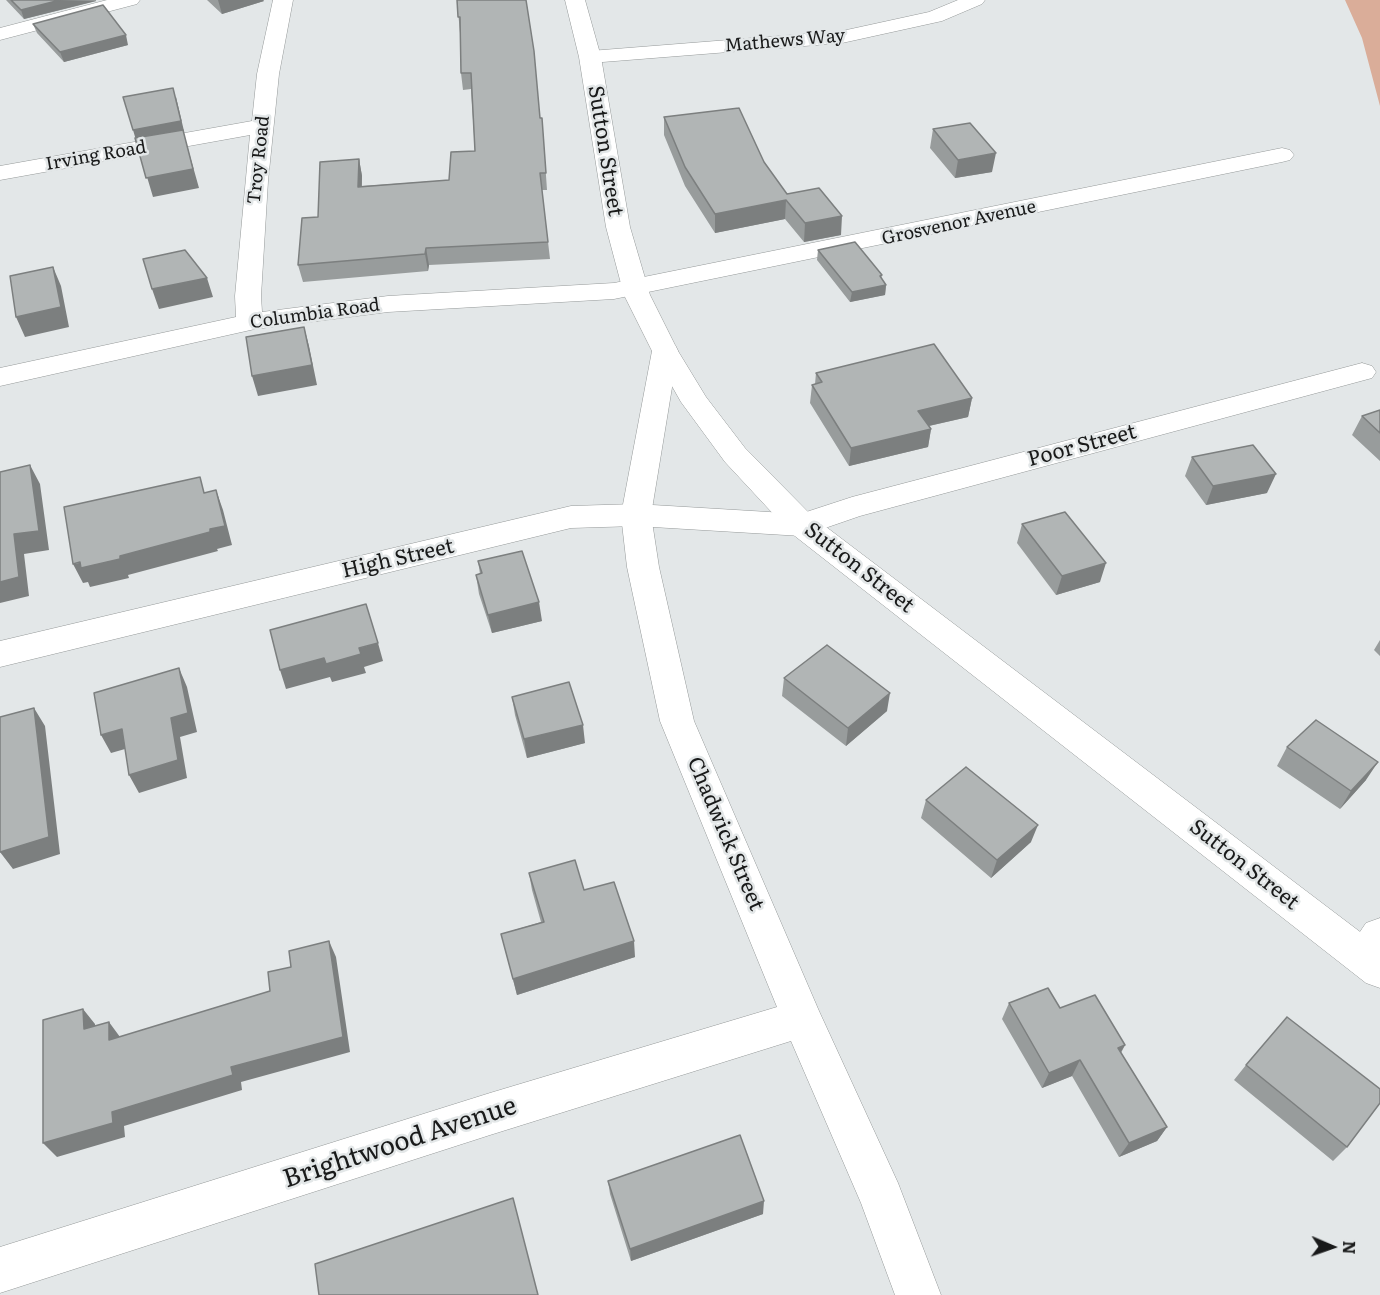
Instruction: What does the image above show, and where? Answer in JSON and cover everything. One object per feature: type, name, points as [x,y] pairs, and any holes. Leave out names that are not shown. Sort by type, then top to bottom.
[{"type":"main road","points":[[0,34],[130,0]]},
{"type":"main road","name":"Troy Road","points":[[250,322],[248,296],[250,252],[262,126],[268,74],[283,0]]},
{"type":"main road","name":"Sutton Street","points":[[575,0],[590,57],[618,227],[635,286],[665,351],[695,402],[735,455],[802,525],[1375,954]]},
{"type":"main road","name":"Mathews Way","points":[[590,57],[842,37],[935,17],[975,0]]},
{"type":"main road","name":"Irving Road","points":[[0,173],[262,126]]},
{"type":"main road","name":"Grosvenor Avenue","points":[[635,286],[809,253],[1282,155]]},
{"type":"main road","name":"Columbia Road","points":[[0,377],[250,322],[388,304],[614,291],[635,286]]},
{"type":"main road","name":"Chadwick Street","points":[[665,351],[636,515],[643,567],[677,721],[802,1019],[882,1199],[918,1295]]},
{"type":"main road","name":"Poor Street","points":[[802,525],[852,508],[1362,372]]},
{"type":"main road","name":"High Street","points":[[0,654],[572,518],[636,515],[802,525]]},
{"type":"main road","name":"Brightwood Avenue","points":[[0,1270],[490,1114],[802,1019]]},
{"type":"shaded area","points":[[1345,0],[1380,0],[1380,106],[1362,38]]},
{"type":"building","points":[[11,0],[60,0],[21,10]]},
{"type":"building","points":[[457,0],[526,0],[534,51],[540,118],[542,118],[546,173],[540,173],[548,242],[426,248],[425,254],[298,265],[302,218],[318,217],[320,162],[359,159],[358,187],[449,180],[451,152],[475,151],[471,73],[461,73],[460,17],[458,17]]},
{"type":"building","points":[[103,5],[126,35],[60,52],[33,24]]},
{"type":"building","points":[[173,88],[181,121],[133,130],[123,97]]},
{"type":"building","points":[[739,108],[764,162],[787,194],[819,188],[842,216],[805,223],[786,200],[715,214],[685,167],[664,117]]},
{"type":"building","points":[[970,123],[996,153],[958,160],[933,129]]},
{"type":"building","points":[[183,130],[193,169],[146,178],[135,138]]},
{"type":"building","points":[[855,242],[882,275],[880,276],[886,285],[852,292],[818,250]]},
{"type":"building","points":[[185,250],[207,278],[152,289],[143,259]]},
{"type":"building","points":[[53,267],[61,307],[16,317],[10,276]]},
{"type":"building","points":[[304,327],[312,365],[252,376],[246,337]]},
{"type":"building","points":[[934,344],[972,398],[918,411],[931,429],[851,448],[812,385],[822,382],[816,373]]},
{"type":"building","points":[[1380,410],[1380,433],[1362,416]]},
{"type":"building","points":[[1253,445],[1276,474],[1213,486],[1192,457]]},
{"type":"building","points":[[30,465],[39,531],[14,534],[19,577],[0,582],[0,472]]},
{"type":"building","points":[[200,477],[204,493],[216,490],[225,526],[120,556],[120,559],[81,568],[80,562],[73,564],[64,507]]},
{"type":"building","points":[[1065,512],[1106,563],[1062,576],[1022,524]]},
{"type":"building","points":[[522,551],[539,602],[488,615],[476,575],[482,573],[478,561]]},
{"type":"building","points":[[366,604],[378,643],[359,648],[361,654],[326,664],[324,658],[280,670],[270,630]]},
{"type":"building","points":[[827,645],[890,693],[848,728],[784,678]]},
{"type":"building","points":[[179,668],[188,713],[171,718],[178,760],[129,775],[122,729],[101,735],[94,693]]},
{"type":"building","points":[[569,682],[583,725],[524,739],[512,697]]},
{"type":"building","points":[[34,708],[49,837],[0,852],[0,717]]},
{"type":"building","points":[[1316,720],[1378,762],[1351,791],[1287,747]]},
{"type":"building","points":[[966,767],[1038,825],[997,860],[926,800]]},
{"type":"building","points":[[575,860],[584,890],[614,882],[634,941],[513,979],[501,934],[544,922],[529,873]]},
{"type":"building","points":[[329,941],[343,1037],[231,1067],[233,1075],[112,1112],[113,1123],[43,1143],[43,1020],[83,1009],[84,1029],[109,1022],[109,1040],[270,991],[268,972],[291,967],[289,951]]},
{"type":"building","points":[[1048,988],[1060,1008],[1095,995],[1125,1045],[1118,1048],[1167,1127],[1129,1143],[1080,1060],[1049,1073],[1009,1003]]},
{"type":"building","points":[[1287,1017],[1380,1089],[1380,1103],[1347,1147],[1246,1065]]},
{"type":"building","points":[[740,1135],[764,1201],[630,1249],[608,1181]]},
{"type":"building","points":[[513,1198],[538,1295],[319,1295],[315,1264]]}]
